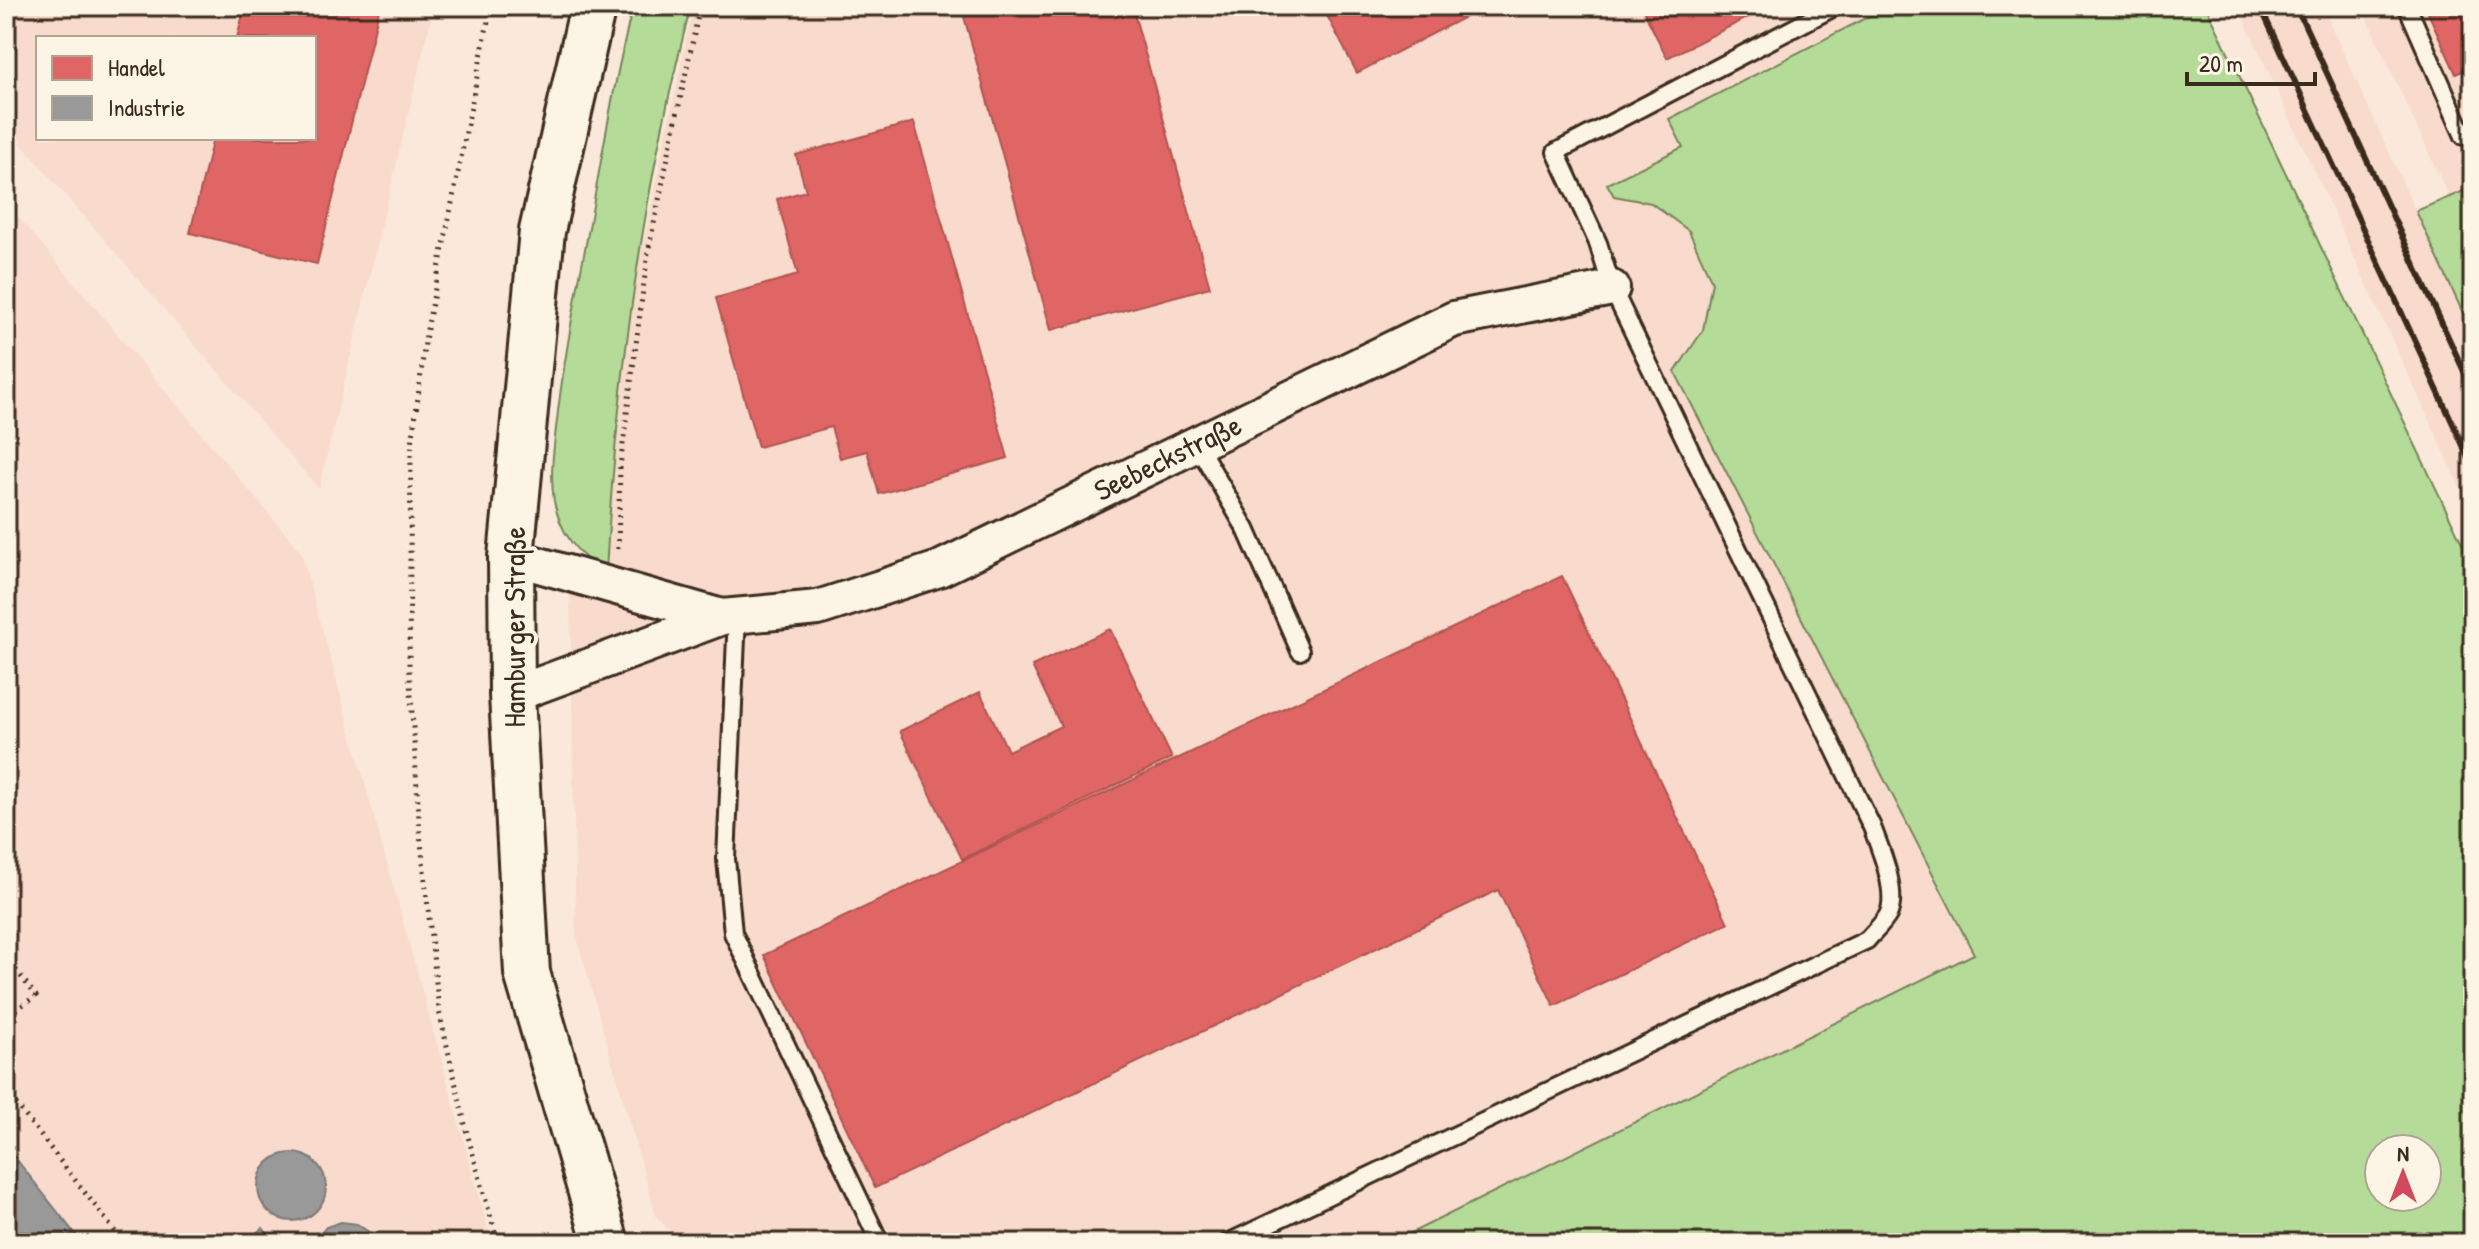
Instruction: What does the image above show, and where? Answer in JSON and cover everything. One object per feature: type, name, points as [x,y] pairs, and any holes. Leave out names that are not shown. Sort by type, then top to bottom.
[{"type":"main road","name":"Hamburger Straße","points":[[593,6],[542,231],[511,557],[512,695],[527,973],[606,1243]]},
{"type":"street","name":"Seebeckstraße","points":[[512,695],[729,616],[818,608],[939,569],[1454,319],[1612,288]]},
{"type":"street","name":"Seebeckstraße","points":[[511,557],[729,616]]},
{"type":"lane","points":[[1228,1243],[1867,940],[1889,914],[1890,889],[1885,861],[1872,827],[1612,288],[1598,243],[1556,152],[1836,6]]},
{"type":"lane","points":[[2407,6],[2464,136],[2473,131]]},
{"type":"lane","points":[[1197,444],[1246,529],[1300,651]]},
{"type":"lane","points":[[729,616],[726,859],[733,933],[880,1243]]},
{"type":"path","points":[[491,6],[426,334],[413,438],[409,666],[420,833],[439,1011],[467,1133],[498,1243]]},
{"type":"path","points":[[618,556],[620,467],[648,252],[700,6]]},
{"type":"path","points":[[6,957],[36,996],[6,1016]]},
{"type":"path","points":[[6,1091],[124,1243]]},
{"type":"shaded area","points":[[6,6],[434,6],[319,489],[6,126]]},
{"type":"shaded area","points":[[693,6],[1889,6],[1669,118],[1683,147],[1608,184],[1614,196],[1651,203],[1689,231],[1712,282],[1703,330],[1675,373],[1974,954],[1391,1243],[681,1243],[656,1216],[576,935],[570,593]]},
{"type":"shaded area","points":[[2238,6],[2322,6],[2473,335],[2473,515]]},
{"type":"shaded area","points":[[2361,6],[2473,6],[2473,187],[2449,197]]},
{"type":"shaded area","points":[[6,202],[301,552],[492,1243],[6,1243]]},
{"type":"green space","points":[[633,6],[691,6],[659,146],[634,287],[617,429],[606,571],[587,559],[566,533],[554,501],[552,467],[570,328],[613,94]]},
{"type":"green space","points":[[1889,6],[2206,6],[2473,566],[2473,1243],[1391,1243],[1974,954],[1675,372],[1703,330],[1712,282],[1689,231],[1651,203],[1614,196],[1607,184],[1683,147],[1669,119]]},
{"type":"green space","points":[[2473,187],[2473,335],[2416,211]]},
{"type":"building: Handel","points":[[104,6],[137,6],[135,14]]},
{"type":"building: Handel","points":[[245,6],[380,6],[317,264],[190,233],[213,140],[316,140],[316,36],[238,36]]},
{"type":"building: Handel","points":[[961,6],[1132,6],[1210,287],[1051,330]]},
{"type":"building: Handel","points":[[1322,6],[1486,6],[1357,73]]},
{"type":"building: Handel","points":[[1641,6],[1771,6],[1667,58]]},
{"type":"building: Handel","points":[[2425,6],[2473,6],[2473,66],[2456,74]]},
{"type":"building: Handel","points":[[914,122],[1008,458],[879,494],[867,451],[840,458],[831,427],[758,447],[716,298],[798,275],[777,199],[806,191],[796,155]]},
{"type":"building: Handel","points":[[1562,576],[1728,923],[1554,1006],[1498,890],[875,1188],[764,955]]},
{"type":"building: Handel","points":[[1110,629],[1172,758],[962,859],[900,731],[980,692],[1008,751],[1061,726],[1032,666]]},
{"type":"building: Industrie","points":[[6,1146],[82,1243],[6,1243]]},
{"type":"building: Industrie","points":[[292,1153],[305,1155],[316,1163],[324,1174],[324,1200],[316,1211],[305,1219],[292,1221],[279,1219],[268,1211],[260,1200],[258,1187],[260,1174],[268,1163],[279,1155]]},
{"type":"building: Industrie","points":[[341,1222],[357,1224],[370,1233],[375,1243],[313,1243],[326,1227]]},
{"type":"building: Industrie","points":[[263,1228],[275,1243],[243,1243]]},
{"type":"railway","points":[[2260,6],[2473,467]]},
{"type":"railway","points":[[2296,6],[2473,391]]}]
